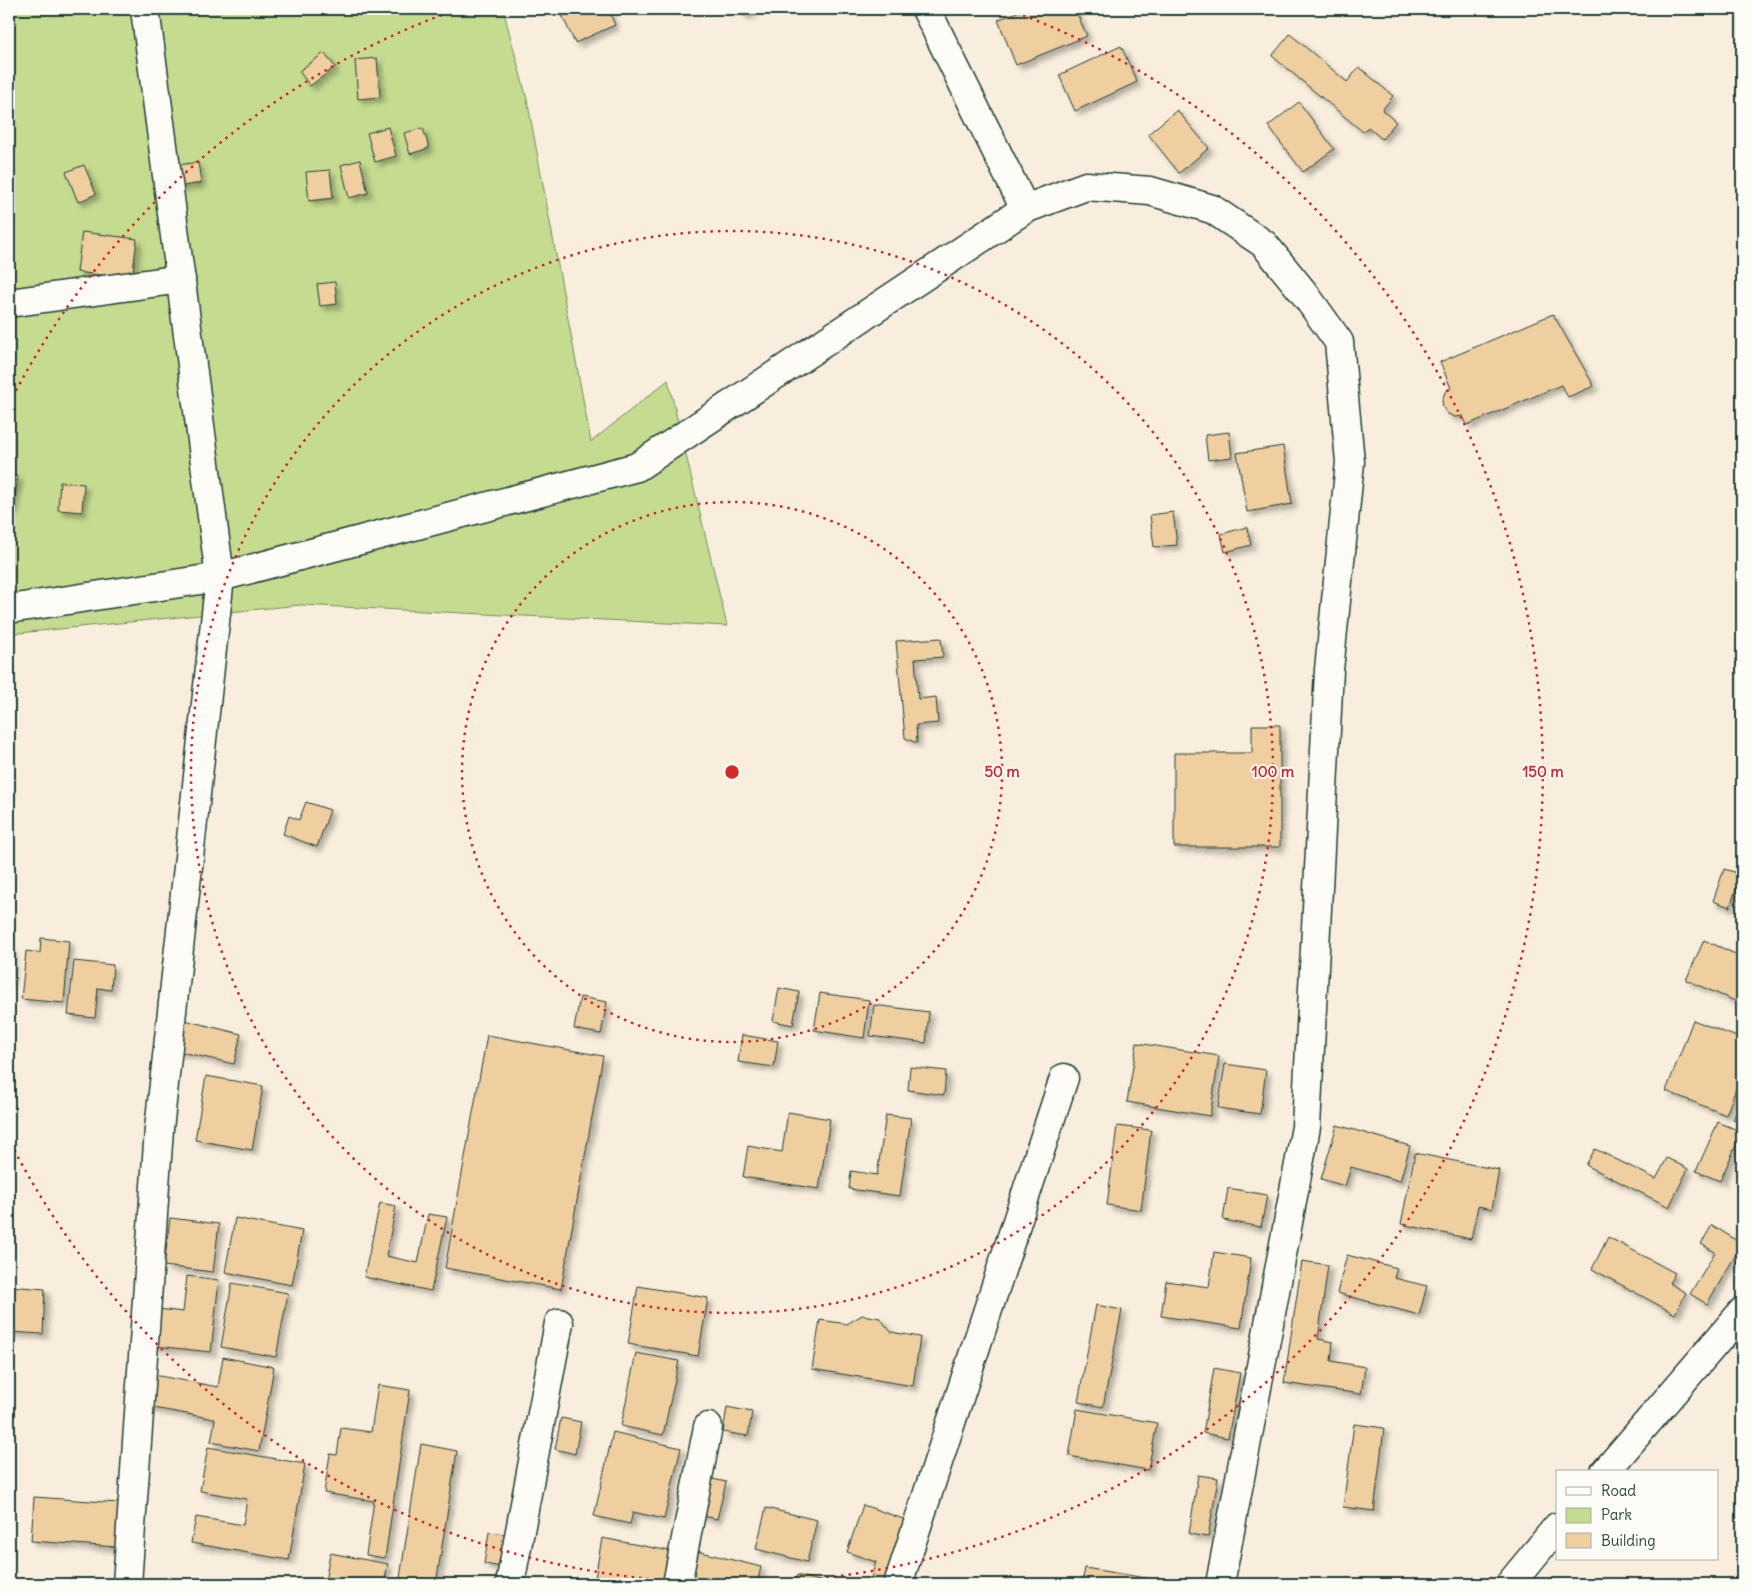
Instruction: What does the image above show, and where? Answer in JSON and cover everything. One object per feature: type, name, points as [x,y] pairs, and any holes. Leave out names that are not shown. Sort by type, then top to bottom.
[{"type":"street","points":[[127,1584],[159,1129],[220,577],[145,9]]},
{"type":"street","points":[[926,9],[1026,209]]},
{"type":"street","points":[[9,609],[220,577],[637,467],[1026,209],[1086,186],[1150,191],[1212,210],[1264,244],[1304,293],[1339,342],[1350,462],[1329,670],[1306,1127],[1220,1584]]},
{"type":"street","points":[[9,303],[181,279]]},
{"type":"street","points":[[898,1584],[1064,1078]]},
{"type":"street","points":[[1607,1470],[1742,1312]]},
{"type":"street","points":[[510,1584],[559,1323]]},
{"type":"street","points":[[677,1584],[708,1427]]},
{"type":"street","points":[[1510,1584],[1556,1528]]},
{"type":"green space","points":[[9,9],[503,9],[527,99],[591,442],[668,380],[727,626],[300,605],[9,634]]},
{"type":"building","points":[[559,9],[608,9],[615,25],[575,43]]},
{"type":"building","points":[[740,9],[755,9],[744,16]]},
{"type":"building","points":[[1024,9],[1075,9],[1087,36],[1016,65],[998,20]]},
{"type":"building","points":[[1290,34],[1347,82],[1359,67],[1393,96],[1382,110],[1396,122],[1382,139],[1368,127],[1363,132],[1272,56]]},
{"type":"building","points":[[1121,46],[1137,82],[1075,111],[1059,75]]},
{"type":"building","points":[[324,53],[335,67],[310,86],[299,71]]},
{"type":"building","points":[[377,58],[380,97],[358,99],[355,60]]},
{"type":"building","points":[[1299,102],[1334,149],[1303,172],[1268,126]]},
{"type":"building","points":[[1177,110],[1209,148],[1179,173],[1148,134]]},
{"type":"building","points":[[388,127],[396,156],[375,162],[367,133]]},
{"type":"building","points":[[423,128],[429,148],[410,154],[404,133]]},
{"type":"building","points":[[360,160],[368,193],[349,198],[341,165]]},
{"type":"building","points":[[198,162],[201,183],[177,187],[173,166]]},
{"type":"building","points":[[84,165],[96,194],[78,202],[66,172]]},
{"type":"building","points":[[330,170],[333,198],[309,201],[306,172]]},
{"type":"building","points":[[82,232],[137,239],[132,279],[77,272]]},
{"type":"building","points":[[335,282],[337,304],[320,306],[317,284]]},
{"type":"building","points":[[1553,314],[1594,386],[1568,397],[1561,385],[1467,425],[1463,416],[1455,417],[1448,414],[1443,408],[1442,400],[1445,392],[1451,388],[1440,362]]},
{"type":"building","points":[[1229,432],[1232,457],[1208,460],[1205,435]]},
{"type":"building","points":[[1283,446],[1292,504],[1247,512],[1237,453]]},
{"type":"building","points":[[9,475],[18,476],[13,512],[9,511]]},
{"type":"building","points":[[60,482],[84,484],[82,512],[58,510]]},
{"type":"building","points":[[1173,512],[1177,545],[1154,547],[1150,515]]},
{"type":"building","points":[[1247,527],[1251,545],[1225,552],[1221,534]]},
{"type":"building","points":[[941,638],[943,657],[915,659],[918,699],[936,697],[938,723],[916,725],[917,743],[905,738],[896,641]]},
{"type":"building","points":[[1252,725],[1280,725],[1280,847],[1174,847],[1174,753],[1252,753]]},
{"type":"building","points":[[306,802],[330,810],[317,847],[283,834],[289,816],[299,820]]},
{"type":"building","points":[[1724,869],[1741,874],[1730,907],[1713,901]]},
{"type":"building","points":[[41,938],[69,941],[64,1003],[21,999],[26,951],[40,953]]},
{"type":"building","points":[[1704,940],[1742,957],[1742,1004],[1686,980]]},
{"type":"building","points":[[9,948],[12,949],[11,982],[9,982]]},
{"type":"building","points":[[74,961],[113,965],[111,990],[98,988],[95,1018],[68,1015]]},
{"type":"building","points":[[779,988],[799,992],[793,1025],[773,1021]]},
{"type":"building","points":[[820,993],[869,1000],[864,1038],[814,1030]]},
{"type":"building","points":[[580,997],[607,1002],[601,1034],[574,1029]]},
{"type":"building","points":[[874,1005],[929,1012],[926,1043],[870,1036]]},
{"type":"building","points":[[184,1020],[241,1034],[234,1064],[177,1051]]},
{"type":"building","points":[[1693,1020],[1742,1039],[1742,1073],[1726,1115],[1666,1091]]},
{"type":"building","points":[[487,1035],[603,1056],[561,1289],[445,1268]]},
{"type":"building","points":[[742,1035],[778,1041],[774,1067],[738,1062]]},
{"type":"building","points":[[1137,1043],[1219,1056],[1210,1116],[1127,1102]]},
{"type":"building","points":[[1225,1064],[1266,1070],[1260,1114],[1218,1108]]},
{"type":"building","points":[[910,1067],[946,1071],[944,1095],[908,1090]]},
{"type":"building","points":[[206,1076],[263,1086],[252,1150],[195,1140]]},
{"type":"building","points":[[1742,1100],[1742,1123],[1733,1119]]},
{"type":"building","points":[[788,1112],[830,1119],[819,1189],[743,1177],[748,1146],[782,1152]]},
{"type":"building","points":[[886,1115],[911,1118],[900,1196],[849,1189],[851,1171],[877,1175]]},
{"type":"building","points":[[1718,1122],[1742,1132],[1720,1181],[1696,1171]]},
{"type":"building","points":[[1337,1125],[1410,1146],[1400,1181],[1351,1167],[1345,1186],[1321,1179]]},
{"type":"building","points":[[1117,1126],[1151,1130],[1141,1210],[1107,1205]]},
{"type":"building","points":[[1595,1149],[1656,1179],[1667,1158],[1688,1169],[1669,1207],[1586,1165]]},
{"type":"building","points":[[1415,1153],[1499,1170],[1492,1209],[1478,1206],[1471,1239],[1401,1224]]},
{"type":"building","points":[[1228,1188],[1267,1195],[1261,1227],[1223,1220]]},
{"type":"building","points":[[380,1203],[396,1206],[386,1256],[418,1263],[428,1214],[447,1217],[431,1291],[364,1277]]},
{"type":"building","points":[[170,1218],[219,1224],[213,1272],[164,1266]]},
{"type":"building","points":[[235,1218],[302,1231],[292,1285],[225,1272]]},
{"type":"building","points":[[1712,1225],[1742,1244],[1707,1304],[1690,1294],[1715,1252],[1701,1244]]},
{"type":"building","points":[[1608,1237],[1675,1273],[1669,1283],[1686,1293],[1675,1314],[1592,1269]]},
{"type":"building","points":[[1214,1252],[1251,1258],[1241,1328],[1161,1316],[1166,1281],[1209,1287]]},
{"type":"building","points":[[1347,1255],[1397,1268],[1394,1278],[1427,1286],[1419,1315],[1337,1293]]},
{"type":"building","points":[[1302,1261],[1328,1265],[1318,1339],[1333,1342],[1331,1361],[1365,1367],[1361,1394],[1284,1383]]},
{"type":"building","points":[[187,1276],[219,1280],[211,1352],[146,1345],[150,1308],[183,1312]]},
{"type":"building","points":[[232,1283],[288,1293],[276,1357],[221,1347]]},
{"type":"building","points":[[9,1286],[45,1289],[43,1334],[9,1332]]},
{"type":"building","points":[[638,1286],[708,1298],[698,1356],[628,1344]]},
{"type":"building","points":[[1096,1305],[1122,1310],[1103,1407],[1078,1402]]},
{"type":"building","points":[[862,1315],[880,1318],[891,1332],[920,1337],[913,1386],[812,1369],[820,1320],[847,1324]]},
{"type":"building","points":[[636,1353],[679,1361],[663,1435],[621,1426]]},
{"type":"building","points":[[223,1357],[274,1367],[259,1451],[211,1442],[215,1419],[148,1407],[154,1375],[218,1387]]},
{"type":"building","points":[[1214,1368],[1240,1373],[1228,1438],[1203,1433]]},
{"type":"building","points":[[378,1385],[410,1390],[385,1558],[366,1555],[374,1501],[324,1493],[330,1454],[337,1455],[341,1428],[371,1432]]},
{"type":"building","points":[[727,1407],[752,1412],[748,1436],[723,1432]]},
{"type":"building","points":[[1077,1409],[1157,1423],[1148,1470],[1069,1456]]},
{"type":"building","points":[[561,1418],[581,1422],[575,1454],[555,1449]]},
{"type":"building","points":[[1354,1424],[1384,1428],[1374,1511],[1343,1507]]},
{"type":"building","points":[[613,1432],[681,1448],[664,1519],[633,1512],[630,1524],[594,1516]]},
{"type":"building","points":[[421,1444],[457,1451],[436,1584],[399,1584]]},
{"type":"building","points":[[208,1447],[305,1464],[289,1560],[191,1543],[196,1517],[243,1525],[247,1499],[200,1491]]},
{"type":"building","points":[[1198,1475],[1218,1478],[1208,1537],[1189,1534]]},
{"type":"building","points":[[704,1477],[726,1482],[717,1519],[695,1514]]},
{"type":"building","points":[[34,1497],[119,1503],[116,1547],[31,1541]]},
{"type":"building","points":[[863,1505],[912,1522],[890,1584],[869,1584],[876,1562],[847,1552]]},
{"type":"building","points":[[766,1508],[817,1520],[807,1562],[756,1549]]},
{"type":"building","points":[[489,1532],[507,1534],[502,1567],[484,1564]]},
{"type":"building","points":[[602,1538],[670,1551],[663,1584],[594,1584]]},
{"type":"building","points":[[693,1550],[761,1567],[757,1584],[685,1584]]},
{"type":"building","points":[[330,1553],[388,1564],[384,1584],[335,1584],[325,1582]]},
{"type":"building","points":[[1085,1568],[1164,1581],[1164,1584],[1082,1584]]},
{"type":"building","points":[[797,1575],[823,1582],[823,1584],[794,1584]]}]
